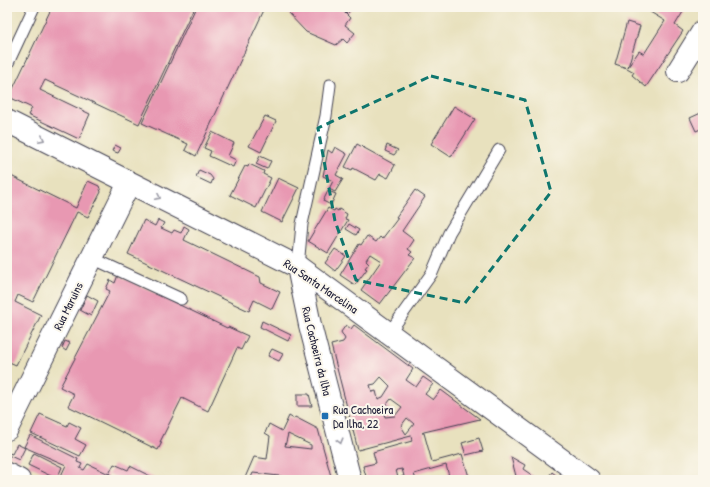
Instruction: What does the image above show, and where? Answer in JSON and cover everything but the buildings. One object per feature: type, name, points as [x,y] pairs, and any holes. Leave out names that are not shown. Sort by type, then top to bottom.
[{"type":"street","points":[[678,71],[703,31]]},
{"type":"street","name":"Rua Santa Marcelina","points":[[7,121],[298,267],[589,480]]},
{"type":"street","name":"Rua Maruins","points":[[7,429],[129,183]]},
{"type":"street","name":"Rua Cachoeira da Ilha","points":[[298,267],[312,333],[350,480]]},
{"type":"street","points":[[7,474],[19,480]]},
{"type":"lane","points":[[7,65],[34,7]]},
{"type":"lane","points":[[298,267],[302,224],[316,153],[326,116],[330,85]]},
{"type":"lane","points":[[389,333],[432,273],[449,234],[499,150]]},
{"type":"lane","points":[[92,258],[181,299]]},
{"type":"highlighted area","points":[[431,76],[525,100],[551,192],[465,303],[356,280],[335,221],[318,128]]},
{"type":"place","name":"Rua Cachoeira Da Ilha, 22","points":[[325,416]]}]
